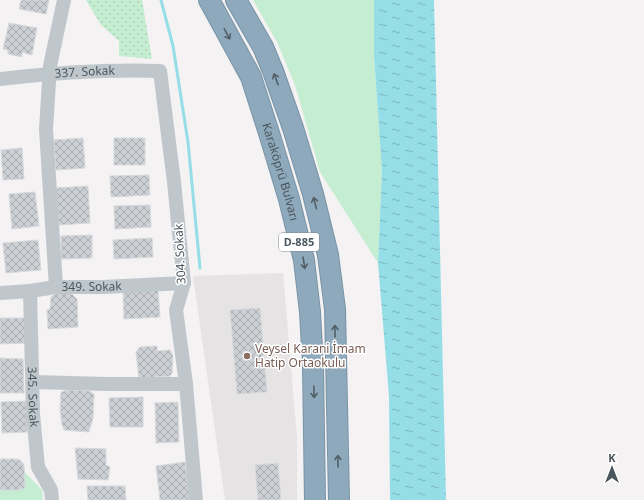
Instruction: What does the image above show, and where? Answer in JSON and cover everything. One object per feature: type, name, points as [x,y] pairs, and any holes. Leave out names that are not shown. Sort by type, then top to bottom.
[{"type":"highway","name":"Karaköprü Bulvarı","points":[[209,0],[251,77],[272,140],[304,260],[310,312],[313,358],[315,500]]},
{"type":"highway","name":"Karaköprü Bulvarı","points":[[236,0],[263,47],[273,71],[293,128],[313,194],[328,255],[335,310],[339,500]]},
{"type":"street","points":[[56,286],[46,129],[53,48],[64,0]]},
{"type":"street","name":"337. Sokak","points":[[0,79],[50,73],[132,70],[160,71],[161,80]]},
{"type":"street","name":"304. Sokak","points":[[161,80],[174,182],[184,283],[176,310],[186,384],[196,500]]},
{"type":"street","name":"349. Sokak","points":[[0,293],[30,291],[56,286],[184,283]]},
{"type":"street","name":"345. Sokak","points":[[30,291],[33,414],[38,467],[51,490],[52,500]]},
{"type":"street","points":[[33,382],[186,384]]},
{"type":"shaded area","name":"Veysel Karani İmam Hatip Ortaokulu","points":[[283,273],[297,437],[297,500],[225,500],[193,276]]},
{"type":"green space","points":[[86,0],[142,0],[152,59],[119,56],[119,41],[101,25]]},
{"type":"green space","points":[[253,0],[374,0],[374,56],[382,171],[378,263],[320,172],[295,85],[277,42]]},
{"type":"green space","points":[[0,465],[19,466],[42,490],[43,500],[0,500]]},
{"type":"water","points":[[374,0],[434,0],[446,500],[390,500],[389,396],[378,263],[382,171],[374,56]]},
{"type":"building","points":[[21,0],[49,0],[46,14],[19,9]]},
{"type":"building","points":[[9,23],[37,28],[32,55],[22,52],[22,57],[8,54],[8,50],[3,49]]},
{"type":"building","points":[[83,138],[85,168],[56,170],[54,140]]},
{"type":"building","points":[[114,138],[145,138],[145,165],[114,165]]},
{"type":"building","points":[[22,148],[24,179],[3,180],[1,150]]},
{"type":"building","points":[[149,175],[150,195],[111,197],[110,176]]},
{"type":"building","points":[[88,186],[90,223],[59,225],[56,188]]},
{"type":"building","points":[[35,192],[39,226],[12,229],[9,194]]},
{"type":"building","points":[[150,205],[151,227],[115,229],[114,206]]},
{"type":"building","points":[[92,235],[92,258],[61,259],[61,236]]},
{"type":"building","points":[[152,238],[153,257],[114,259],[113,240]]},
{"type":"building","points":[[38,240],[41,270],[6,273],[3,243]]},
{"type":"building","points":[[158,289],[160,317],[124,319],[123,291]]},
{"type":"building","points":[[67,292],[77,299],[78,327],[48,329],[47,310],[50,309],[51,297],[55,294]]},
{"type":"building","points":[[260,308],[267,392],[237,394],[230,310]]},
{"type":"building","points":[[0,318],[25,318],[26,343],[0,344]]},
{"type":"building","points":[[157,346],[157,351],[170,350],[173,356],[172,373],[170,376],[139,378],[136,352],[140,347]]},
{"type":"building","points":[[0,358],[23,359],[24,393],[0,393]]},
{"type":"building","points":[[68,390],[89,391],[94,394],[93,418],[89,432],[64,430],[60,409],[61,392]]},
{"type":"building","points":[[143,397],[143,427],[110,427],[109,398]]},
{"type":"building","points":[[27,401],[27,432],[2,433],[1,402]]},
{"type":"building","points":[[178,402],[179,442],[156,443],[155,403]]},
{"type":"building","points":[[75,448],[106,449],[106,465],[110,467],[108,480],[78,479]]},
{"type":"building","points":[[0,459],[18,459],[21,461],[24,465],[25,488],[18,490],[0,490]]},
{"type":"building","points":[[185,462],[190,500],[160,500],[156,466]]},
{"type":"building","points":[[278,463],[281,500],[258,500],[255,465]]},
{"type":"building","points":[[87,486],[125,486],[126,500],[88,500]]},
{"type":"waterway","points":[[161,0],[173,46],[188,142],[200,268]]},
{"type":"place","name":"Veysel Karani İmam Hatip Ortaokulu","points":[[247,356]]}]
